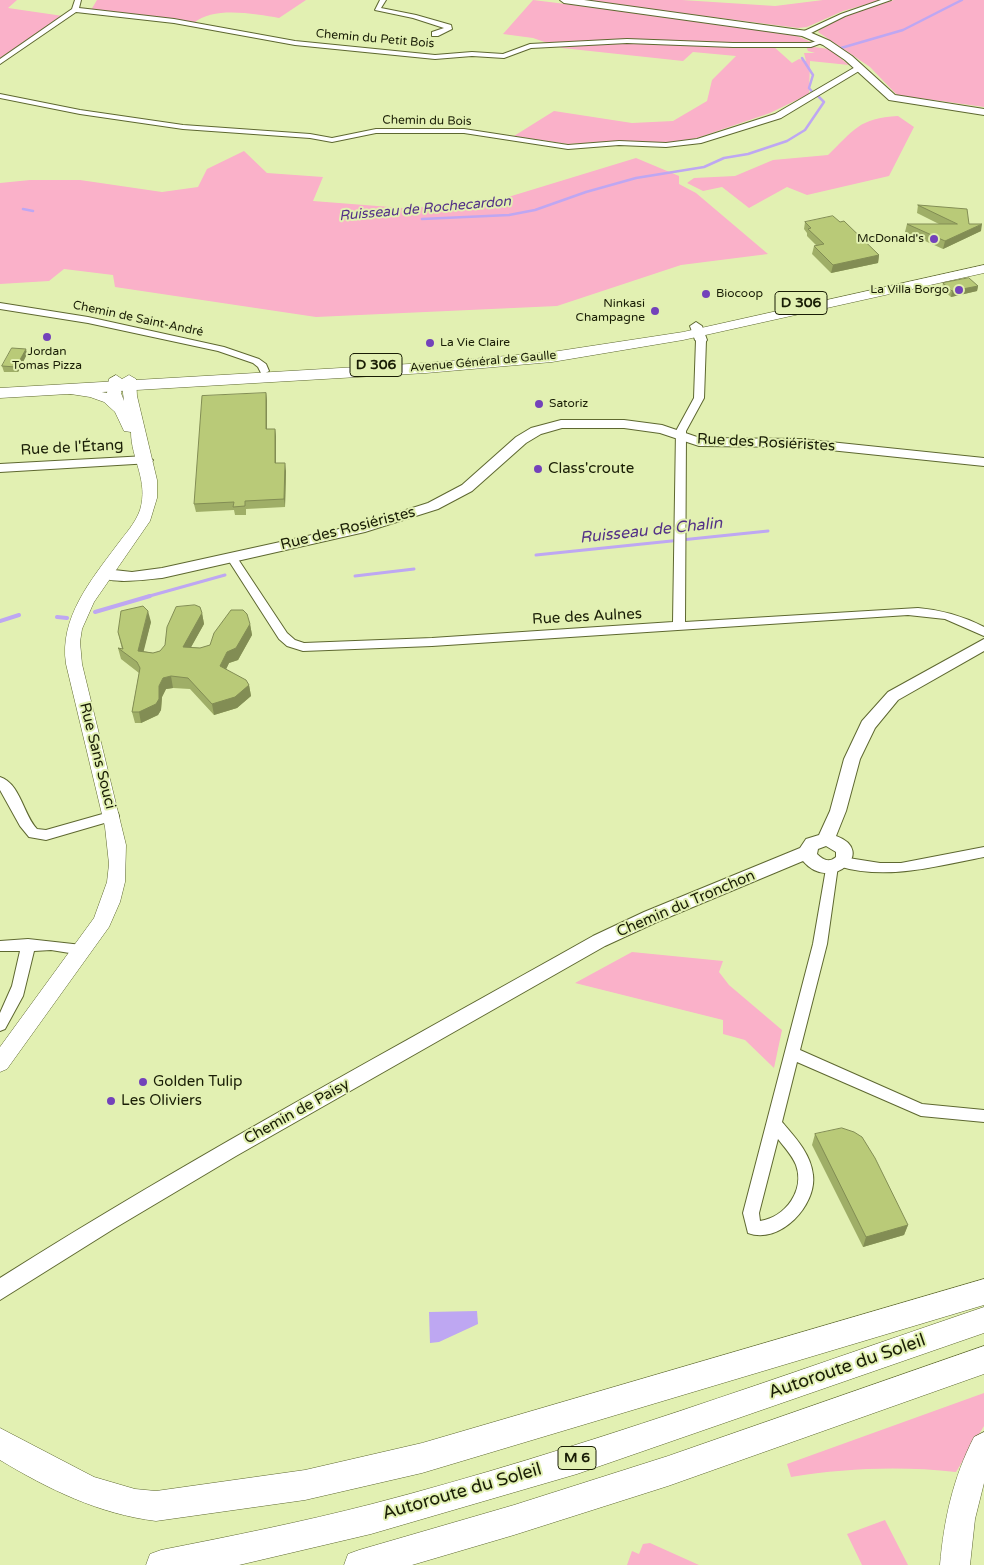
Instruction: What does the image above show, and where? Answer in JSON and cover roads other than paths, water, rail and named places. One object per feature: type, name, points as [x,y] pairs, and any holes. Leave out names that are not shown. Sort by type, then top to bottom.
[{"type":"highway","points":[[0,1443],[23,1457],[93,1492],[131,1505],[156,1506],[305,1485],[478,1443],[984,1292]]},
{"type":"highway","name":"Autoroute du Soleil","points":[[161,1565],[224,1554],[349,1524],[500,1483],[650,1435],[984,1320]]},
{"type":"highway","points":[[359,1565],[514,1520],[658,1474],[984,1360]]},
{"type":"highway","points":[[954,1565],[960,1514],[966,1486],[984,1447]]},
{"type":"main road","name":"Avenue Général de Gaulle","points":[[699,333],[984,265]]},
{"type":"main road","name":"Avenue Général de Gaulle","points":[[264,374],[503,363],[552,357],[699,333],[984,270]]},
{"type":"main road","name":"D 306","points":[[0,393],[69,390],[119,384],[264,374]]},
{"type":"main road","name":"D 306","points":[[0,384],[119,384]]},
{"type":"main road","name":"Rue Sans Souci","points":[[0,1063],[102,922],[112,903],[116,889],[119,847],[74,664],[72,645],[74,629],[83,608],[143,521],[149,507],[152,482],[138,437],[138,426],[128,395],[119,384],[114,394],[128,427],[138,437]]},
{"type":"main road","points":[[69,390],[102,395],[112,400],[120,409]]},
{"type":"street","points":[[0,62],[75,10],[78,0]]},
{"type":"street","points":[[383,0],[378,9],[414,16],[448,27],[448,29],[435,34]]},
{"type":"street","points":[[564,0],[804,33],[823,42],[860,68],[879,89],[892,98],[984,112]]},
{"type":"street","points":[[804,33],[843,15],[888,0]]},
{"type":"street","name":"Chemin du Petit Bois","points":[[75,10],[174,21],[295,43],[434,57],[472,54],[504,56],[530,46],[627,41],[733,45],[811,45],[823,42]]},
{"type":"street","name":"Chemin du Bois","points":[[0,96],[115,117],[225,131],[310,136],[332,140],[376,131],[464,131],[568,147],[619,143],[666,145],[698,141],[778,116],[860,68]]},
{"type":"street","name":"Chemin de Saint-André","points":[[0,306],[88,320],[221,349],[256,361],[263,366],[264,374]]},
{"type":"street","points":[[679,627],[681,436],[682,428],[698,398],[699,333]]},
{"type":"street","name":"Rue des Rosiéristes","points":[[106,574],[132,577],[148,575],[232,558],[365,528],[433,506],[467,488],[521,440],[549,427],[589,422],[624,424],[662,429],[681,436],[716,443],[801,443],[984,462]]},
{"type":"street","name":"Rue de l'Étang","points":[[0,468],[146,460]]},
{"type":"street","name":"Rue des Aulnes","points":[[232,558],[283,636],[291,643],[303,647],[432,642],[917,611],[950,616],[984,632]]},
{"type":"street","points":[[774,1123],[796,1149],[807,1175],[804,1196],[787,1218],[770,1228],[754,1228],[751,1213],[774,1123],[820,944],[836,853],[841,800],[852,759],[868,725],[893,696],[984,644]]},
{"type":"street","points":[[0,782],[9,790],[25,823],[34,834],[46,835],[112,816]]},
{"type":"street","points":[[836,853],[821,866],[810,856],[815,842],[836,853],[880,868],[900,868],[984,852]]},
{"type":"street","name":"Chemin du Tronchon","points":[[599,942],[658,914],[810,856]]},
{"type":"street","name":"Chemin de Paisy","points":[[0,1290],[190,1172],[599,942]]},
{"type":"street","points":[[0,1025],[16,997],[26,966],[28,944]]},
{"type":"street","points":[[0,946],[51,945],[82,950]]},
{"type":"street","points":[[792,1053],[921,1110],[984,1116]]},
{"type":"waterway","name":"Ruisseau de Rochecardon","points":[[841,48],[903,30],[962,0]]},
{"type":"waterway","name":"Ruisseau de Rochecardon","points":[[802,58],[813,75],[809,88],[814,94]]},
{"type":"waterway","name":"Ruisseau de Rochecardon","points":[[422,219],[509,215],[535,210],[586,192],[636,178],[704,167],[724,158],[748,154],[787,141],[805,130],[824,102],[818,96]]},
{"type":"waterway","name":"Ruisseau de Rochecardon","points":[[23,209],[33,211]]},
{"type":"waterway","name":"Ruisseau de Chalin","points":[[536,555],[768,531]]},
{"type":"waterway","name":"Ruisseau de Chalin","points":[[355,576],[414,569]]},
{"type":"waterway","name":"Ruisseau de Chalin","points":[[146,597],[225,575]]},
{"type":"waterway","name":"Ruisseau de Chalin","points":[[95,612],[150,596]]},
{"type":"waterway","points":[[0,621],[19,615]]},
{"type":"waterway","name":"Ruisseau de Chalin","points":[[57,617],[67,618]]},
{"type":"place","name":"McDonald's","points":[[934,239]]},
{"type":"place","name":"La Villa Borgo","points":[[959,290]]},
{"type":"place","name":"Biocoop","points":[[706,294]]},
{"type":"place","name":"Ninkasi Champagne","points":[[655,311]]},
{"type":"place","name":"Jordan Tomas Pizza","points":[[47,337]]},
{"type":"place","name":"La Vie Claire","points":[[430,343]]},
{"type":"place","name":"Satoriz","points":[[539,404]]},
{"type":"place","name":"Class'croute","points":[[538,469]]},
{"type":"place","name":"Golden Tulip","points":[[143,1082]]},
{"type":"place","name":"Les Oliviers","points":[[111,1101]]}]
